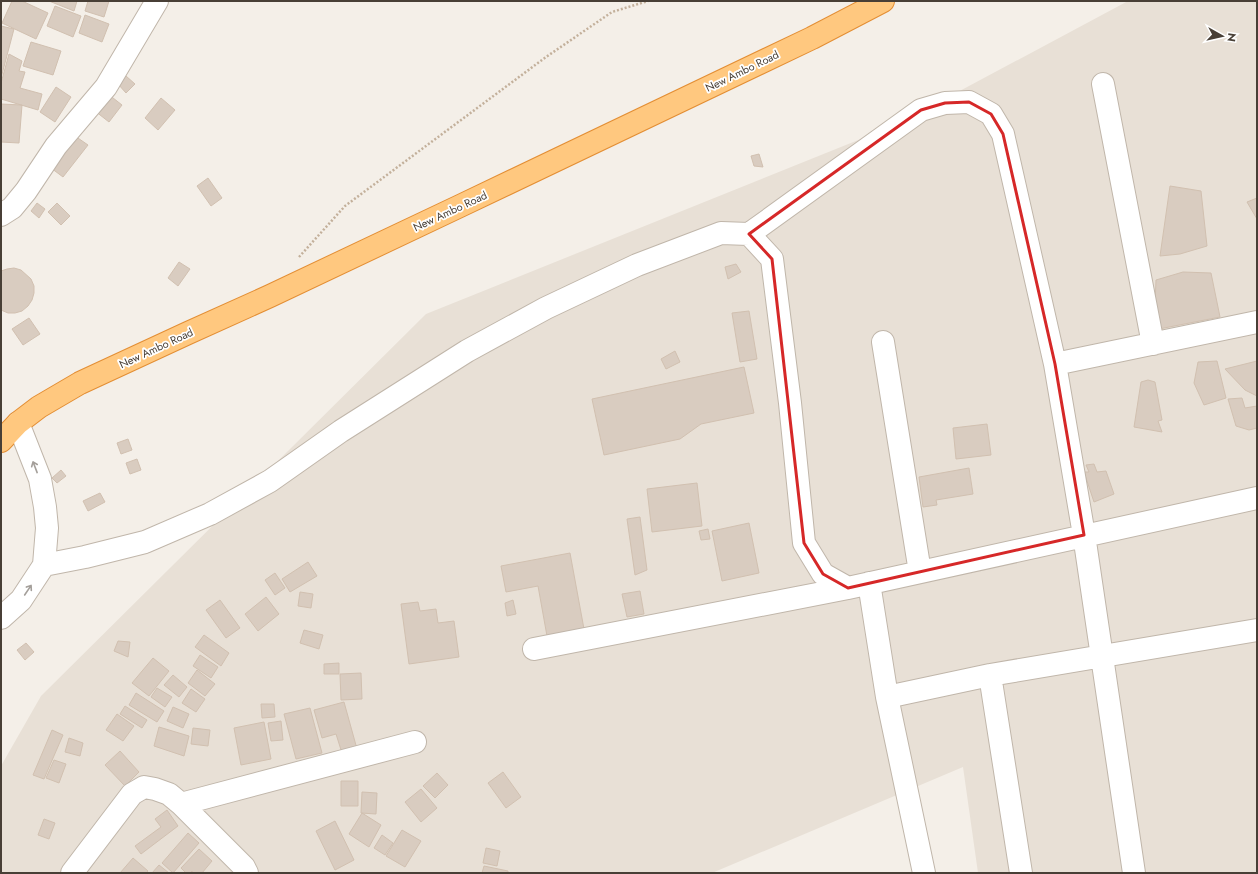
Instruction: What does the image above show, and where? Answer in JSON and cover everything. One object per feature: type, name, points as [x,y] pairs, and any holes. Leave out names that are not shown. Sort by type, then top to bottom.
[{"type":"highway","name":"New Ambo Road","points":[[1,441],[9,420],[39,406],[80,383],[270,296],[468,202],[812,38],[883,1]]},
{"type":"street","points":[[1,215],[12,208],[26,191],[56,146],[106,87],[157,1]]},
{"type":"street","points":[[1103,84],[1153,344]]},
{"type":"street","points":[[44,565],[85,557],[145,542],[210,514],[270,481],[341,431],[467,351],[546,308],[637,265],[721,233],[749,234],[921,110],[945,103],[969,102],[991,114],[1003,134],[1055,364],[1103,656],[1134,873]]},
{"type":"street","points":[[749,234],[772,259],[790,403],[804,543],[822,574],[848,588]]},
{"type":"street","points":[[1055,364],[1257,322]]},
{"type":"street","points":[[883,342],[920,572]]},
{"type":"street","points":[[1,618],[21,600],[44,565],[47,528],[40,479],[9,420]]},
{"type":"street","points":[[534,649],[848,588],[1257,498]]},
{"type":"street","points":[[869,583],[887,697],[924,873]]},
{"type":"street","points":[[887,697],[990,675],[1257,630]]},
{"type":"street","points":[[990,675],[1021,873]]},
{"type":"street","points":[[181,804],[415,742]]},
{"type":"street","points":[[72,873],[132,794],[144,787],[169,794],[181,804],[244,867],[247,873]]},
{"type":"path","points":[[295,262],[303,250],[351,201],[546,57],[612,12],[648,1]]},
{"type":"highlighted area","points":[[969,102],[991,114],[1003,134],[1055,364],[1084,535],[848,588],[823,574],[804,543],[772,259],[749,234],[921,110],[945,103]]},
{"type":"shaded area","points":[[1128,1],[1257,1],[1257,873],[978,873],[963,767],[712,873],[1,873],[1,766],[41,696],[426,314],[898,124]]},
{"type":"building","points":[[12,1],[22,1],[48,13],[36,39],[2,23]]},
{"type":"building","points":[[49,1],[77,1],[74,11]]},
{"type":"building","points":[[88,1],[109,1],[104,17],[85,11]]},
{"type":"building","points":[[55,6],[81,16],[73,37],[47,26]]},
{"type":"building","points":[[85,15],[109,24],[102,42],[79,33]]},
{"type":"building","points":[[1,26],[14,29],[1,78]]},
{"type":"building","points":[[31,42],[61,51],[53,75],[23,66]]},
{"type":"building","points":[[9,54],[22,61],[19,71],[25,72],[20,88],[42,94],[38,110],[1,99],[1,83]]},
{"type":"building","points":[[126,76],[135,84],[126,93],[118,84]]},
{"type":"building","points":[[56,87],[71,97],[55,122],[40,112]]},
{"type":"building","points":[[108,94],[122,105],[109,122],[95,111]]},
{"type":"building","points":[[161,98],[175,110],[158,130],[145,118]]},
{"type":"building","points":[[1,104],[22,105],[19,143],[1,142]]},
{"type":"building","points":[[75,136],[88,145],[63,177],[51,168]]},
{"type":"building","points":[[759,154],[763,167],[754,166],[751,156]]},
{"type":"building","points":[[208,178],[222,198],[211,206],[197,186]]},
{"type":"building","points":[[1170,186],[1201,191],[1207,246],[1180,254],[1160,256]]},
{"type":"building","points":[[1257,198],[1257,219],[1247,202]]},
{"type":"building","points":[[37,203],[45,209],[39,218],[31,211]]},
{"type":"building","points":[[57,203],[70,216],[61,225],[48,212]]},
{"type":"building","points":[[179,262],[190,269],[178,286],[168,278]]},
{"type":"building","points":[[736,264],[741,272],[728,279],[725,267]]},
{"type":"building","points":[[14,268],[21,270],[31,279],[34,286],[34,293],[28,306],[22,311],[8,313],[1,310],[1,271]]},
{"type":"building","points":[[1183,272],[1211,273],[1220,317],[1154,330],[1156,280]]},
{"type":"building","points":[[749,311],[757,359],[740,362],[732,313]]},
{"type":"building","points":[[29,318],[40,334],[23,345],[12,329]]},
{"type":"building","points":[[675,351],[680,362],[666,369],[661,359]]},
{"type":"building","points":[[1217,361],[1226,398],[1204,405],[1194,383],[1198,362]]},
{"type":"building","points":[[1257,361],[1257,396],[1245,390],[1225,369]]},
{"type":"building","points":[[744,367],[754,413],[701,424],[680,439],[604,455],[592,399]]},
{"type":"building","points":[[1148,380],[1155,382],[1162,420],[1158,421],[1162,432],[1134,427],[1141,382]]},
{"type":"building","points":[[1242,398],[1245,408],[1257,406],[1257,428],[1249,430],[1236,426],[1228,399]]},
{"type":"building","points":[[987,424],[991,455],[956,459],[953,428]]},
{"type":"building","points":[[128,439],[132,450],[121,454],[117,443]]},
{"type":"building","points":[[137,459],[141,470],[130,474],[126,463]]},
{"type":"building","points":[[1094,464],[1097,472],[1106,471],[1114,494],[1094,502],[1084,472],[1089,472],[1086,465]]},
{"type":"building","points":[[969,468],[973,494],[936,500],[937,505],[923,507],[919,477]]},
{"type":"building","points":[[61,470],[66,476],[57,483],[52,478]]},
{"type":"building","points":[[697,483],[702,526],[652,532],[647,489]]},
{"type":"building","points":[[100,493],[105,502],[88,511],[83,501]]},
{"type":"building","points":[[640,517],[647,570],[635,575],[627,519]]},
{"type":"building","points":[[749,523],[759,573],[722,581],[712,531]]},
{"type":"building","points":[[708,529],[710,539],[701,540],[699,531]]},
{"type":"building","points":[[570,553],[584,629],[547,636],[538,586],[506,592],[501,566]]},
{"type":"building","points":[[308,562],[317,576],[290,592],[282,579]]},
{"type":"building","points":[[275,573],[285,588],[275,595],[265,580]]},
{"type":"building","points":[[640,591],[644,614],[627,617],[622,594]]},
{"type":"building","points":[[300,592],[313,594],[311,608],[298,606]]},
{"type":"building","points":[[266,597],[279,614],[258,631],[245,614]]},
{"type":"building","points":[[220,600],[240,628],[226,638],[206,610]]},
{"type":"building","points":[[513,600],[516,614],[507,616],[505,603]]},
{"type":"building","points":[[418,602],[420,611],[436,609],[438,623],[454,621],[459,657],[409,664],[401,604]]},
{"type":"building","points":[[304,630],[323,635],[319,649],[300,643]]},
{"type":"building","points":[[204,635],[229,653],[221,666],[195,647]]},
{"type":"building","points":[[118,641],[130,642],[128,657],[114,651]]},
{"type":"building","points":[[26,643],[34,652],[25,660],[17,650]]},
{"type":"building","points":[[200,655],[218,667],[211,678],[193,666]]},
{"type":"building","points":[[153,658],[169,671],[149,696],[132,683]]},
{"type":"building","points":[[339,663],[339,674],[324,674],[324,664]]},
{"type":"building","points":[[197,670],[215,684],[205,696],[188,683]]},
{"type":"building","points":[[361,673],[362,699],[341,700],[340,674]]},
{"type":"building","points":[[173,675],[187,687],[179,697],[164,685]]},
{"type":"building","points":[[157,688],[172,697],[165,707],[151,697]]},
{"type":"building","points":[[191,689],[205,699],[196,712],[182,703]]},
{"type":"building","points":[[136,693],[164,711],[157,722],[129,705]]},
{"type":"building","points":[[344,702],[357,749],[342,753],[336,734],[322,738],[314,710]]},
{"type":"building","points":[[261,704],[274,704],[275,717],[262,718]]},
{"type":"building","points":[[125,706],[147,720],[142,728],[120,714]]},
{"type":"building","points":[[173,707],[189,714],[183,728],[167,721]]},
{"type":"building","points":[[310,708],[322,753],[296,759],[284,714]]},
{"type":"building","points":[[117,714],[134,726],[123,741],[106,730]]},
{"type":"building","points":[[281,721],[283,740],[271,741],[268,723]]},
{"type":"building","points":[[264,722],[271,759],[241,765],[234,728]]},
{"type":"building","points":[[159,727],[189,736],[184,756],[154,746]]},
{"type":"building","points":[[193,728],[210,730],[208,746],[191,744]]},
{"type":"building","points":[[52,730],[63,735],[44,779],[33,775]]},
{"type":"building","points":[[69,738],[83,743],[80,756],[65,752]]},
{"type":"building","points":[[120,751],[139,772],[125,786],[105,765]]},
{"type":"building","points":[[54,760],[66,764],[59,783],[46,778]]},
{"type":"building","points":[[503,772],[521,797],[506,808],[488,783]]},
{"type":"building","points":[[437,773],[448,785],[435,798],[423,786]]},
{"type":"building","points":[[341,781],[358,781],[358,806],[341,806]]},
{"type":"building","points":[[421,789],[437,808],[421,822],[405,802]]},
{"type":"building","points":[[362,792],[377,793],[376,814],[361,813]]},
{"type":"building","points":[[167,810],[178,826],[141,854],[135,846],[161,827],[155,819]]},
{"type":"building","points":[[362,813],[381,825],[369,847],[349,834]]},
{"type":"building","points":[[44,819],[55,823],[49,839],[38,835]]},
{"type":"building","points":[[335,821],[354,860],[335,870],[316,831]]},
{"type":"building","points":[[402,830],[421,841],[405,867],[386,856]]},
{"type":"building","points":[[188,833],[199,843],[173,873],[162,863]]},
{"type":"building","points":[[382,835],[393,843],[385,855],[374,848]]},
{"type":"building","points":[[486,848],[500,851],[497,866],[483,863]]},
{"type":"building","points":[[199,849],[212,861],[202,873],[193,873],[192,871],[190,873],[186,873],[181,868]]},
{"type":"building","points":[[133,858],[148,871],[146,873],[120,873]]},
{"type":"building","points":[[159,865],[169,873],[152,873]]},
{"type":"building","points":[[484,866],[508,871],[508,873],[482,873]]}]
